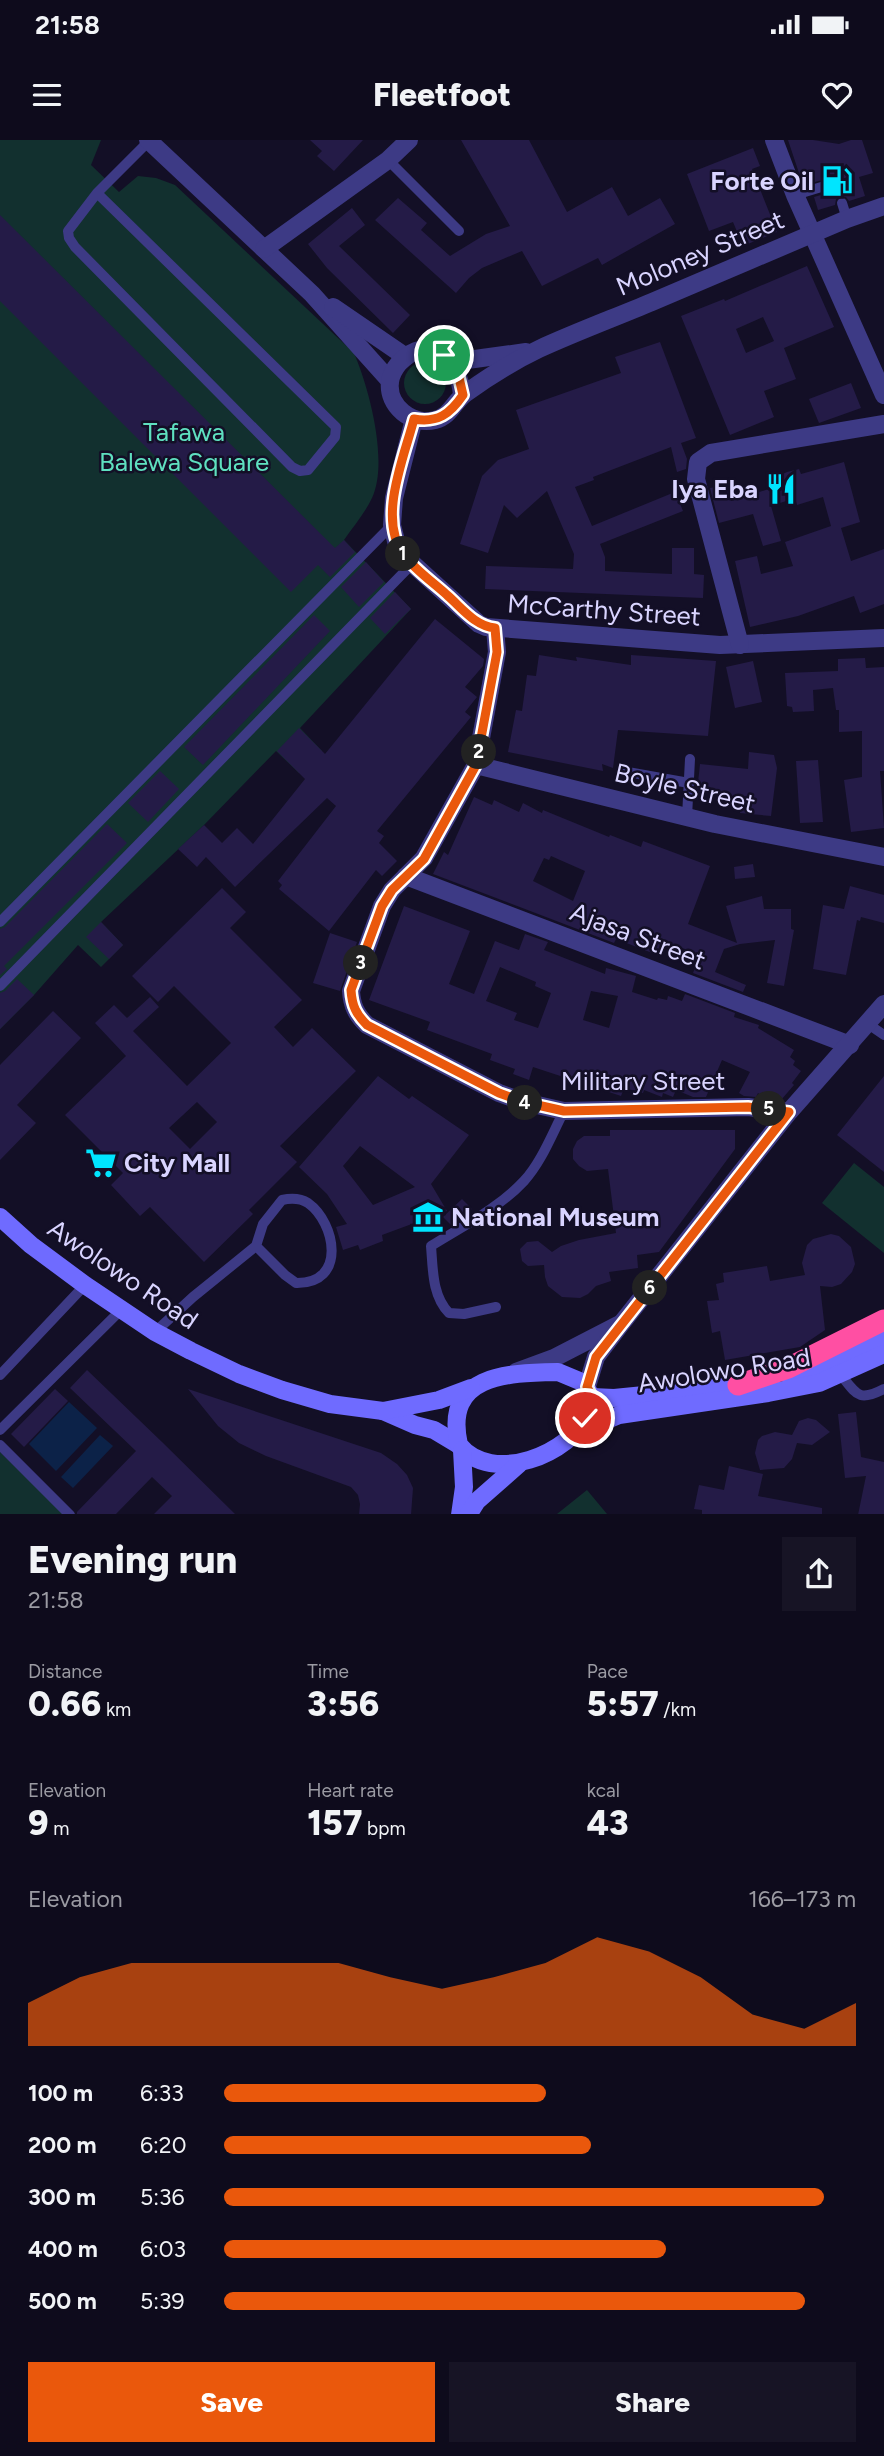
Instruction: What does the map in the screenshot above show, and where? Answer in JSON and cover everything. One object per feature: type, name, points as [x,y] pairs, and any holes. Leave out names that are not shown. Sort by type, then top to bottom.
[{"type":"highway","points":[[738,1385],[788,1368],[884,1320]]},
{"type":"main road","name":"Awolowo Road","points":[[0,1217],[31,1245],[155,1332],[239,1374],[282,1390],[330,1404],[383,1411]]},
{"type":"main road","name":"Awolowo Road","points":[[589,1392],[636,1396],[738,1385],[788,1376],[834,1360],[884,1336]]},
{"type":"main road","name":"Awolowo Road","points":[[571,1436],[619,1415],[819,1383],[884,1354]]},
{"type":"main road","points":[[558,1372],[582,1382],[589,1392],[589,1412],[571,1436],[545,1454],[519,1464],[497,1465],[478,1459],[434,1430],[383,1411],[439,1399],[514,1373],[558,1372]]},
{"type":"main road","points":[[460,1514],[464,1487],[461,1448],[456,1429],[458,1409],[461,1400],[476,1385]]},
{"type":"main road","points":[[468,1514],[477,1502],[519,1464]]},
{"type":"street","points":[[264,249],[388,160],[409,140]]},
{"type":"street","points":[[774,140],[795,195],[884,395]]},
{"type":"street","points":[[149,141],[312,294],[390,381]]},
{"type":"street","name":"Moloney Street","points":[[463,395],[537,350],[812,234],[845,211],[884,206]]},
{"type":"street","points":[[312,294],[406,356]]},
{"type":"street","points":[[421,350],[433,351],[453,362],[463,395],[447,414],[426,421],[414,419],[395,405],[390,393],[390,381],[394,370],[406,356],[421,350]]},
{"type":"street","name":"Moloney Street","points":[[453,362],[537,350]]},
{"type":"street","name":"McCarthy Street","points":[[414,419],[394,498],[392,525],[396,541],[404,556],[479,624],[495,628],[740,645],[884,639]]},
{"type":"street","points":[[740,645],[696,479],[698,462],[711,453],[884,424]]},
{"type":"street","name":"Military Street","points":[[495,628],[497,652],[476,765],[424,859],[392,890],[382,906],[351,990],[356,1014],[367,1025],[499,1093],[524,1102],[564,1111],[748,1107],[789,1112]]},
{"type":"street","name":"Boyle Street","points":[[476,765],[687,817],[884,857]]},
{"type":"street","name":"Ajasa Street","points":[[406,876],[850,1045]]},
{"type":"street","points":[[589,1392],[596,1357],[621,1324],[789,1112],[884,1004]]},
{"type":"street","points":[[514,1373],[554,1358],[621,1324]]},
{"type":"lane","points":[[97,193],[336,427],[335,437],[308,470],[300,471],[292,467],[69,238],[68,231],[97,193],[149,141]]},
{"type":"lane","points":[[388,160],[459,231]]},
{"type":"lane","points":[[795,195],[828,185],[837,188]]},
{"type":"lane","points":[[0,922],[392,525]]},
{"type":"lane","points":[[0,986],[412,564]]},
{"type":"lane","points":[[687,817],[690,759]]},
{"type":"lane","points":[[622,771],[689,783]]},
{"type":"lane","points":[[868,1024],[884,1035]]},
{"type":"lane","points":[[496,1307],[464,1314],[449,1313],[439,1304],[433,1276],[431,1246],[482,1214],[524,1180],[537,1164],[564,1111]]},
{"type":"lane","points":[[155,1332],[256,1246],[263,1224],[282,1200],[293,1198],[308,1203],[325,1224],[331,1239],[330,1264],[325,1275],[318,1281],[296,1283],[256,1246]]},
{"type":"lane","points":[[0,1375],[85,1285]]},
{"type":"lane","points":[[0,1430],[122,1309]]},
{"type":"lane","points":[[841,1375],[857,1394],[863,1397],[884,1388]]},
{"type":"lane","points":[[0,1445],[70,1514]]},
{"type":"green space","name":"Tafawa Balewa Square","points":[[0,140],[101,140],[91,165],[119,192],[138,176],[156,178],[175,185],[354,353],[371,405],[378,446],[378,465],[377,483],[372,498],[344,540],[411,609],[300,728],[322,751],[299,773],[276,751],[204,825],[101,922],[123,945],[101,967],[78,945],[0,1029]]},
{"type":"green space","points":[[425,362],[440,368],[446,383],[440,398],[425,404],[410,398],[404,383],[410,368]]},
{"type":"green space","points":[[854,1163],[884,1187],[884,1253],[822,1203]]},
{"type":"green space","points":[[0,1452],[64,1514],[0,1514]]},
{"type":"green space","points":[[587,1490],[607,1514],[557,1514]]},
{"type":"water","points":[[69,1402],[97,1428],[56,1471],[29,1444]]},
{"type":"water","points":[[100,1435],[113,1446],[73,1488],[61,1477]]},
{"type":"building","points":[[310,140],[363,140],[334,171],[317,156],[322,151]]},
{"type":"building","points":[[461,140],[529,140],[567,212],[612,187],[628,216],[660,198],[675,224],[602,265],[598,258],[542,286],[522,251],[482,268],[456,293],[375,220],[398,198],[427,223],[421,230],[450,256],[486,234],[510,226]]},
{"type":"building","points":[[788,140],[839,144],[862,140],[873,173],[859,177],[865,196],[849,201],[840,196],[835,205],[818,210],[814,197],[828,193],[839,195],[844,191],[844,186],[840,181],[830,178],[803,185]]},
{"type":"building","points":[[753,148],[760,166],[752,169],[777,232],[743,246],[733,222],[709,231],[687,174]]},
{"type":"building","points":[[352,208],[365,225],[339,246],[410,315],[393,333],[327,268],[308,244]]},
{"type":"building","points":[[0,215],[335,548],[344,540],[355,552],[330,577],[318,565],[291,592],[0,301]]},
{"type":"building","points":[[807,266],[834,327],[784,348],[796,379],[764,391],[774,417],[730,435],[681,316],[724,299],[725,301]],"holes":[[[763,317],[774,341],[746,353],[736,329]]]},
{"type":"building","points":[[660,342],[696,438],[681,443],[687,459],[686,469],[677,472],[671,447],[593,477],[594,480],[575,487],[592,526],[675,492],[683,511],[600,544],[605,557],[605,571],[672,574],[672,548],[694,548],[694,574],[704,575],[703,598],[485,589],[486,566],[573,569],[574,554],[547,491],[517,518],[504,505],[488,553],[460,544],[482,476],[498,460],[529,449],[516,410],[621,373],[615,357]]},
{"type":"building","points":[[851,383],[861,408],[819,423],[809,399]]},
{"type":"building","points":[[844,462],[860,522],[841,528],[851,561],[884,549],[884,604],[860,613],[854,596],[798,616],[750,627],[735,561],[757,556],[761,574],[793,566],[785,542],[831,526],[823,497],[797,505],[795,498],[771,506],[781,541],[763,546],[753,514],[719,523],[710,488],[726,485],[731,501],[775,487],[772,479],[787,472],[799,469],[801,474]]},
{"type":"building","points":[[366,562],[384,582],[359,607],[341,587]]},
{"type":"building","points":[[395,592],[411,609],[385,634],[370,618]]},
{"type":"building","points":[[314,615],[330,631],[203,765],[184,747]]},
{"type":"building","points":[[435,619],[484,659],[483,666],[465,687],[477,697],[465,712],[471,717],[377,831],[384,836],[379,843],[397,861],[382,876],[376,870],[329,931],[279,889],[282,885],[278,881],[336,806],[327,798],[235,887],[206,857],[197,867],[178,849],[204,825],[222,843],[237,828],[253,844],[305,779],[277,751],[299,728],[325,754]]},
{"type":"building","points":[[539,655],[631,665],[631,655],[716,661],[708,736],[618,730],[613,768],[602,764],[603,771],[508,752],[516,710],[522,711],[527,675],[536,676]]},
{"type":"building","points":[[865,658],[866,668],[884,667],[884,771],[880,771],[884,828],[851,832],[844,780],[862,777],[862,731],[839,732],[839,710],[836,710],[833,688],[813,690],[814,711],[793,712],[792,707],[787,706],[785,673],[838,671],[838,659]]},
{"type":"building","points":[[753,661],[762,702],[735,708],[726,667]]},
{"type":"building","points":[[749,752],[774,755],[777,768],[771,816],[740,813],[742,797],[697,792],[700,764],[748,769]]},
{"type":"building","points":[[818,760],[823,822],[800,823],[796,761]]},
{"type":"building","points":[[160,771],[179,789],[148,822],[128,803]]},
{"type":"building","points":[[474,797],[492,805],[494,800],[519,812],[523,803],[542,813],[543,810],[609,837],[610,835],[641,847],[643,841],[710,866],[688,924],[737,943],[726,906],[762,896],[764,909],[791,909],[791,929],[794,930],[784,986],[767,983],[775,940],[740,944],[724,949],[715,972],[746,985],[743,992],[693,973],[700,955],[667,942],[660,956],[616,939],[614,943],[433,874],[444,852],[448,855]],"holes":[[[551,856],[585,871],[573,901],[533,881],[544,858],[549,860]]]},
{"type":"building","points":[[107,824],[127,843],[4,966],[7,969],[0,975],[0,929]]},
{"type":"building","points":[[753,864],[755,877],[735,879],[734,867]]},
{"type":"building","points":[[850,886],[884,895],[884,923],[861,917],[860,921],[857,920],[846,975],[813,969],[823,905],[844,909]]},
{"type":"building","points":[[222,888],[246,912],[230,928],[302,1000],[274,1027],[293,1047],[312,1028],[356,1071],[280,1146],[297,1162],[249,1210],[253,1214],[204,1262],[150,1207],[140,1216],[111,1185],[123,1173],[65,1115],[126,1056],[95,1023],[114,1005],[127,1018],[150,997],[159,1007],[133,1031],[187,1086],[231,1043],[174,986],[158,1002],[132,976]],"holes":[[[197,1102],[217,1122],[190,1149],[169,1128]]]},
{"type":"building","points":[[404,906],[470,931],[449,984],[474,994],[495,941],[519,950],[525,934],[548,942],[544,950],[605,974],[606,968],[636,976],[632,992],[657,1000],[667,1000],[668,996],[682,1001],[685,994],[735,1013],[734,1017],[759,1025],[758,1028],[794,1050],[790,1057],[795,1061],[793,1065],[801,1071],[792,1083],[794,1085],[781,1100],[772,1095],[769,1098],[758,1093],[756,1097],[739,1093],[750,1072],[722,1060],[706,1097],[693,1097],[676,1090],[673,1097],[663,1093],[662,1097],[644,1090],[643,1093],[624,1088],[621,1096],[533,1067],[529,1080],[513,1074],[515,1069],[490,1060],[492,1054],[427,1030],[430,1022],[369,1000]],"holes":[[[500,967],[536,982],[535,986],[551,993],[538,1028],[514,1020],[517,1013],[486,1001]],[[591,991],[618,996],[609,1028],[583,1020]]]},
{"type":"building","points":[[101,922],[123,945],[109,959],[86,937]]},
{"type":"building","points":[[330,933],[357,942],[340,991],[313,983]]},
{"type":"building","points":[[17,979],[34,995],[0,1029],[0,993]]},
{"type":"building","points":[[53,1011],[81,1038],[17,1105],[36,1123],[0,1160],[0,1065]]},
{"type":"building","points":[[378,1076],[409,1099],[412,1096],[469,1135],[431,1184],[447,1211],[382,1235],[383,1241],[360,1250],[358,1245],[343,1250],[336,1227],[347,1224],[327,1194],[299,1167]],"holes":[[[360,1146],[415,1187],[373,1205],[343,1166]]]},
{"type":"building","points":[[884,1076],[884,1172],[837,1135]]},
{"type":"building","points":[[610,1130],[735,1130],[735,1149],[659,1252],[637,1255],[638,1268],[609,1272],[611,1281],[596,1286],[580,1298],[562,1297],[548,1286],[544,1265],[528,1266],[522,1261],[520,1249],[527,1242],[538,1241],[552,1252],[579,1240],[616,1233],[608,1169],[587,1171],[573,1159],[573,1149],[577,1141],[584,1136],[610,1136]]},
{"type":"building","points":[[462,1199],[472,1209],[451,1225],[443,1217]]},
{"type":"building","points":[[831,1234],[839,1236],[851,1247],[855,1264],[852,1272],[841,1284],[832,1287],[820,1286],[825,1330],[800,1347],[725,1360],[720,1331],[712,1333],[707,1301],[719,1300],[716,1284],[724,1282],[723,1273],[767,1266],[770,1281],[805,1275],[802,1263],[807,1245],[813,1239]]},
{"type":"building","points":[[87,1370],[235,1514],[154,1514],[172,1496],[152,1477],[116,1514],[77,1514],[136,1451],[70,1388]]},
{"type":"building","points":[[55,1389],[68,1401],[24,1447],[11,1434]]},
{"type":"building","points":[[188,1389],[381,1453],[407,1475],[413,1488],[411,1514],[359,1514],[358,1495],[351,1487],[266,1456],[239,1443],[218,1426]]},
{"type":"building","points":[[856,1412],[861,1457],[884,1462],[884,1514],[858,1514],[866,1476],[845,1478],[838,1414]]},
{"type":"building","points":[[808,1418],[816,1420],[830,1432],[812,1445],[797,1443],[792,1459],[784,1468],[760,1470],[755,1453],[758,1440],[775,1432],[792,1435],[799,1421]]},
{"type":"building","points":[[729,1466],[763,1474],[758,1496],[822,1508],[822,1514],[702,1514],[702,1510],[694,1509],[699,1485],[724,1490]]},
{"type":"place","name":"Forte Oil","points":[[837,181]]},
{"type":"place","name":"Iya Eba","points":[[781,489]]},
{"type":"place","name":"City Mall","points":[[101,1163]]},
{"type":"place","name":"National Museum","points":[[428,1217]]},
{"type":"route","points":[[444,355],[457,369],[463,395],[447,414],[438,419],[414,419],[394,498],[392,525],[404,556],[479,624],[495,628],[497,652],[476,765],[424,859],[392,890],[382,906],[351,990],[356,1014],[367,1025],[499,1093],[524,1102],[564,1111],[748,1107],[789,1112],[596,1357],[587,1387],[592,1397],[585,1418]]}]
